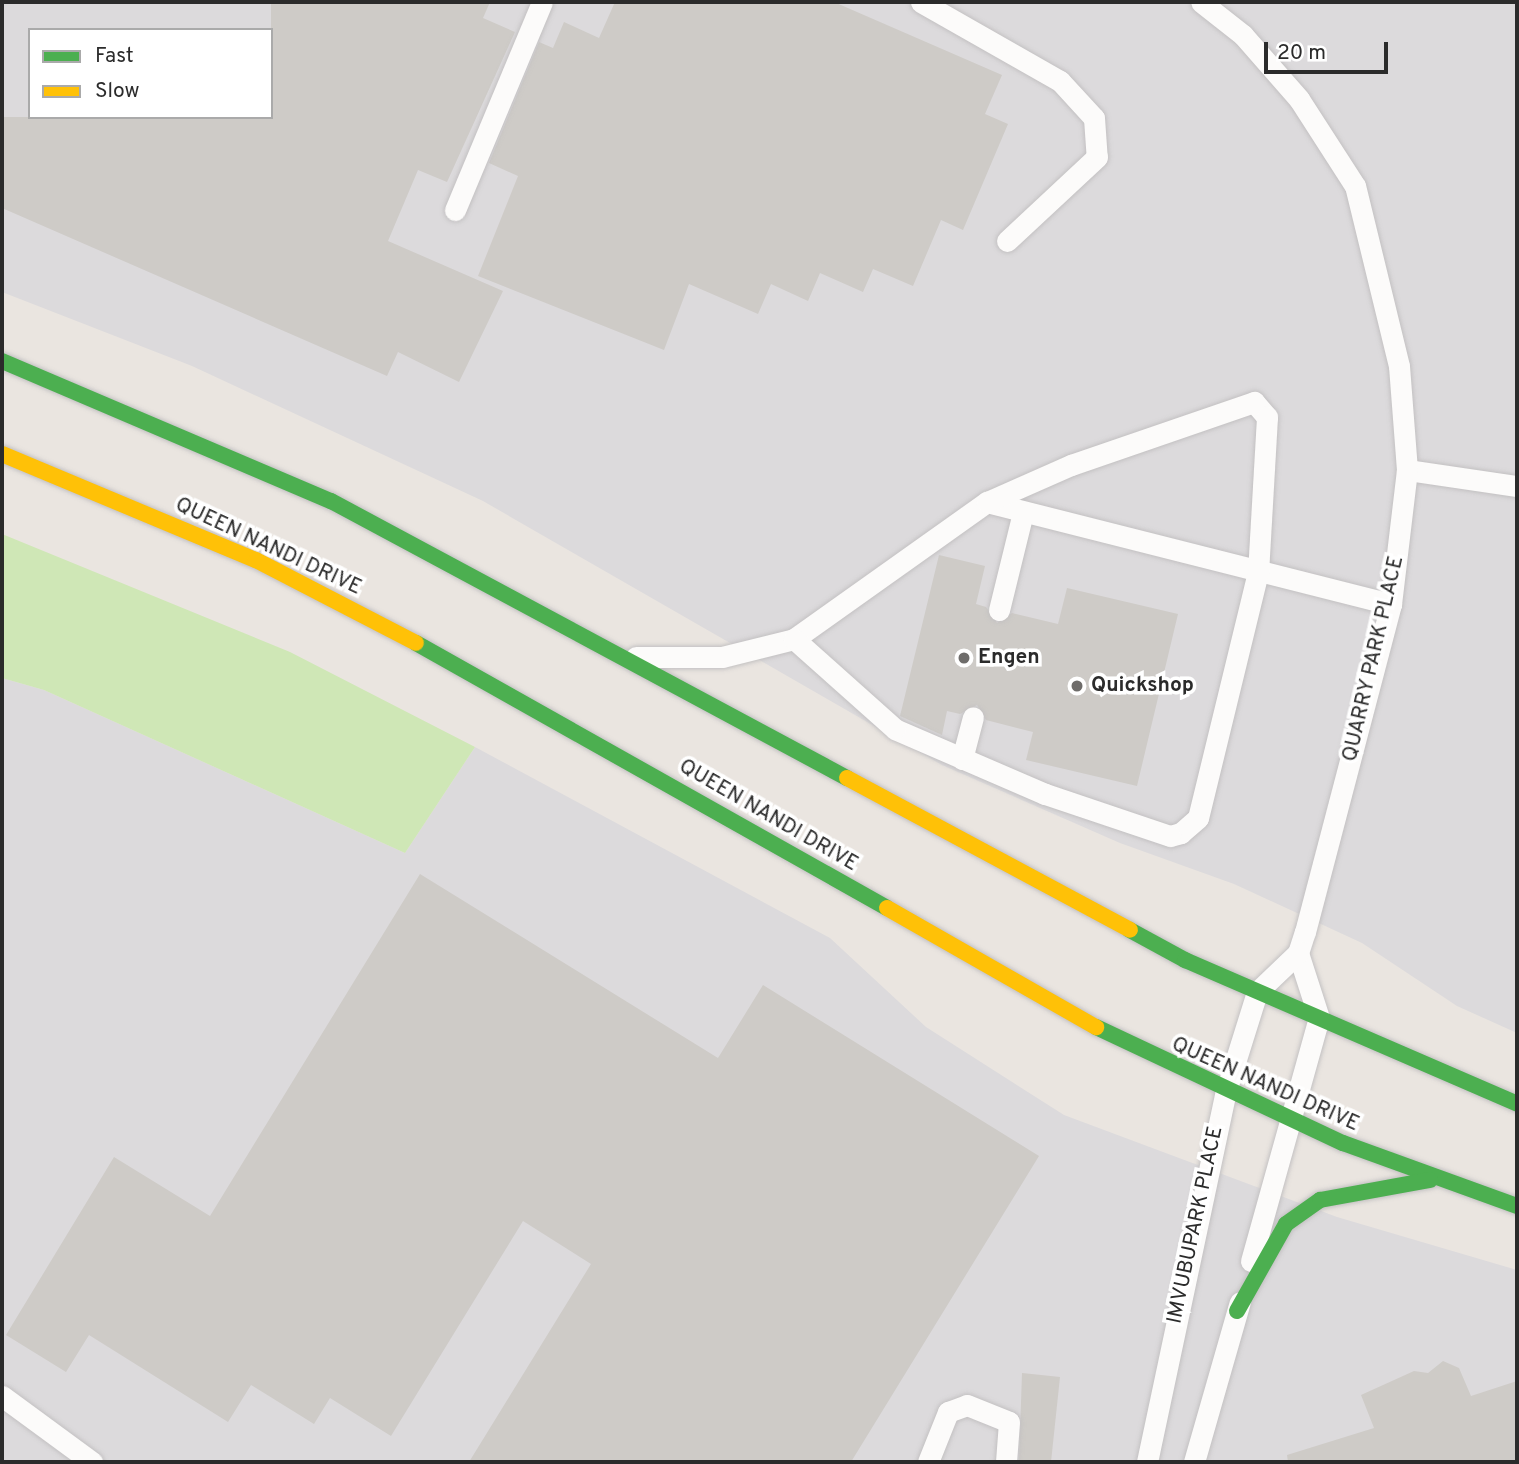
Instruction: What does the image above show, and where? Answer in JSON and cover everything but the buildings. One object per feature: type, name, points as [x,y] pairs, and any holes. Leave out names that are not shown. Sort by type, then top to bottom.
[{"type":"main road","points":[[2,361],[331,501],[1185,960],[1517,1104]]},
{"type":"main road","name":"QUEEN NANDI DRIVE","points":[[2,454],[256,560],[482,677],[1121,1042],[1226,1091],[1436,1180],[1517,1206]]},
{"type":"main road","points":[[1237,1311],[1286,1224],[1320,1200],[1436,1180]]},
{"type":"lane","points":[[455,210],[542,2]]},
{"type":"lane","points":[[921,2],[1060,80],[1097,125],[1097,158],[1007,241]]},
{"type":"lane","name":"QUARRY PARK PLACE","points":[[1201,2],[1243,34],[1299,99],[1354,186],[1399,366],[1407,470],[1391,604],[1298,953]]},
{"type":"lane","points":[[625,657],[722,657],[794,639],[987,502],[1071,465],[1254,402],[1267,416],[1258,572],[1198,818],[1170,836],[962,759],[886,723],[794,639]]},
{"type":"lane","points":[[1407,470],[1517,486]]},
{"type":"lane","points":[[987,502],[1391,604]]},
{"type":"lane","points":[[999,610],[1023,512]]},
{"type":"lane","points":[[962,759],[973,717]]},
{"type":"lane","points":[[1194,1462],[1319,1018],[1298,953],[1257,992]]},
{"type":"lane","name":"IMVUBUPARK PLACE","points":[[1147,1462],[1226,1091],[1257,992]]},
{"type":"lane","points":[[2,1396],[92,1462]]},
{"type":"lane","points":[[928,1462],[944,1418],[967,1405],[1009,1422],[1006,1462]]},
{"type":"shaded area","points":[[2,2],[1517,2],[1517,1033],[1457,1006],[1362,943],[1234,884],[1120,843],[942,765],[483,501],[192,366],[2,292]]},
{"type":"shaded area","points":[[2,678],[44,690],[405,853],[475,747],[830,938],[926,1027],[1064,1115],[1337,1217],[1517,1270],[1517,1462],[2,1462]]},
{"type":"green space","points":[[2,534],[290,652],[475,747],[405,853],[44,690],[2,678]]},
{"type":"traffic: fast","points":[[2,361],[331,501],[847,778]]},
{"type":"traffic: fast","points":[[416,643],[887,908]]},
{"type":"traffic: fast","points":[[1130,930],[1185,960],[1517,1104]]},
{"type":"traffic: fast","points":[[1096,1027],[1343,1143],[1517,1206]]},
{"type":"traffic: fast","points":[[1237,1311],[1286,1224],[1320,1200],[1430,1180]]},
{"type":"traffic: slow","points":[[2,454],[256,560],[416,643]]},
{"type":"traffic: slow","points":[[847,778],[1130,930]]},
{"type":"traffic: slow","points":[[887,908],[1096,1027]]},
{"type":"place","name":"Engen","points":[[964,658]]},
{"type":"place","name":"Quickshop","points":[[1077,686]]}]
